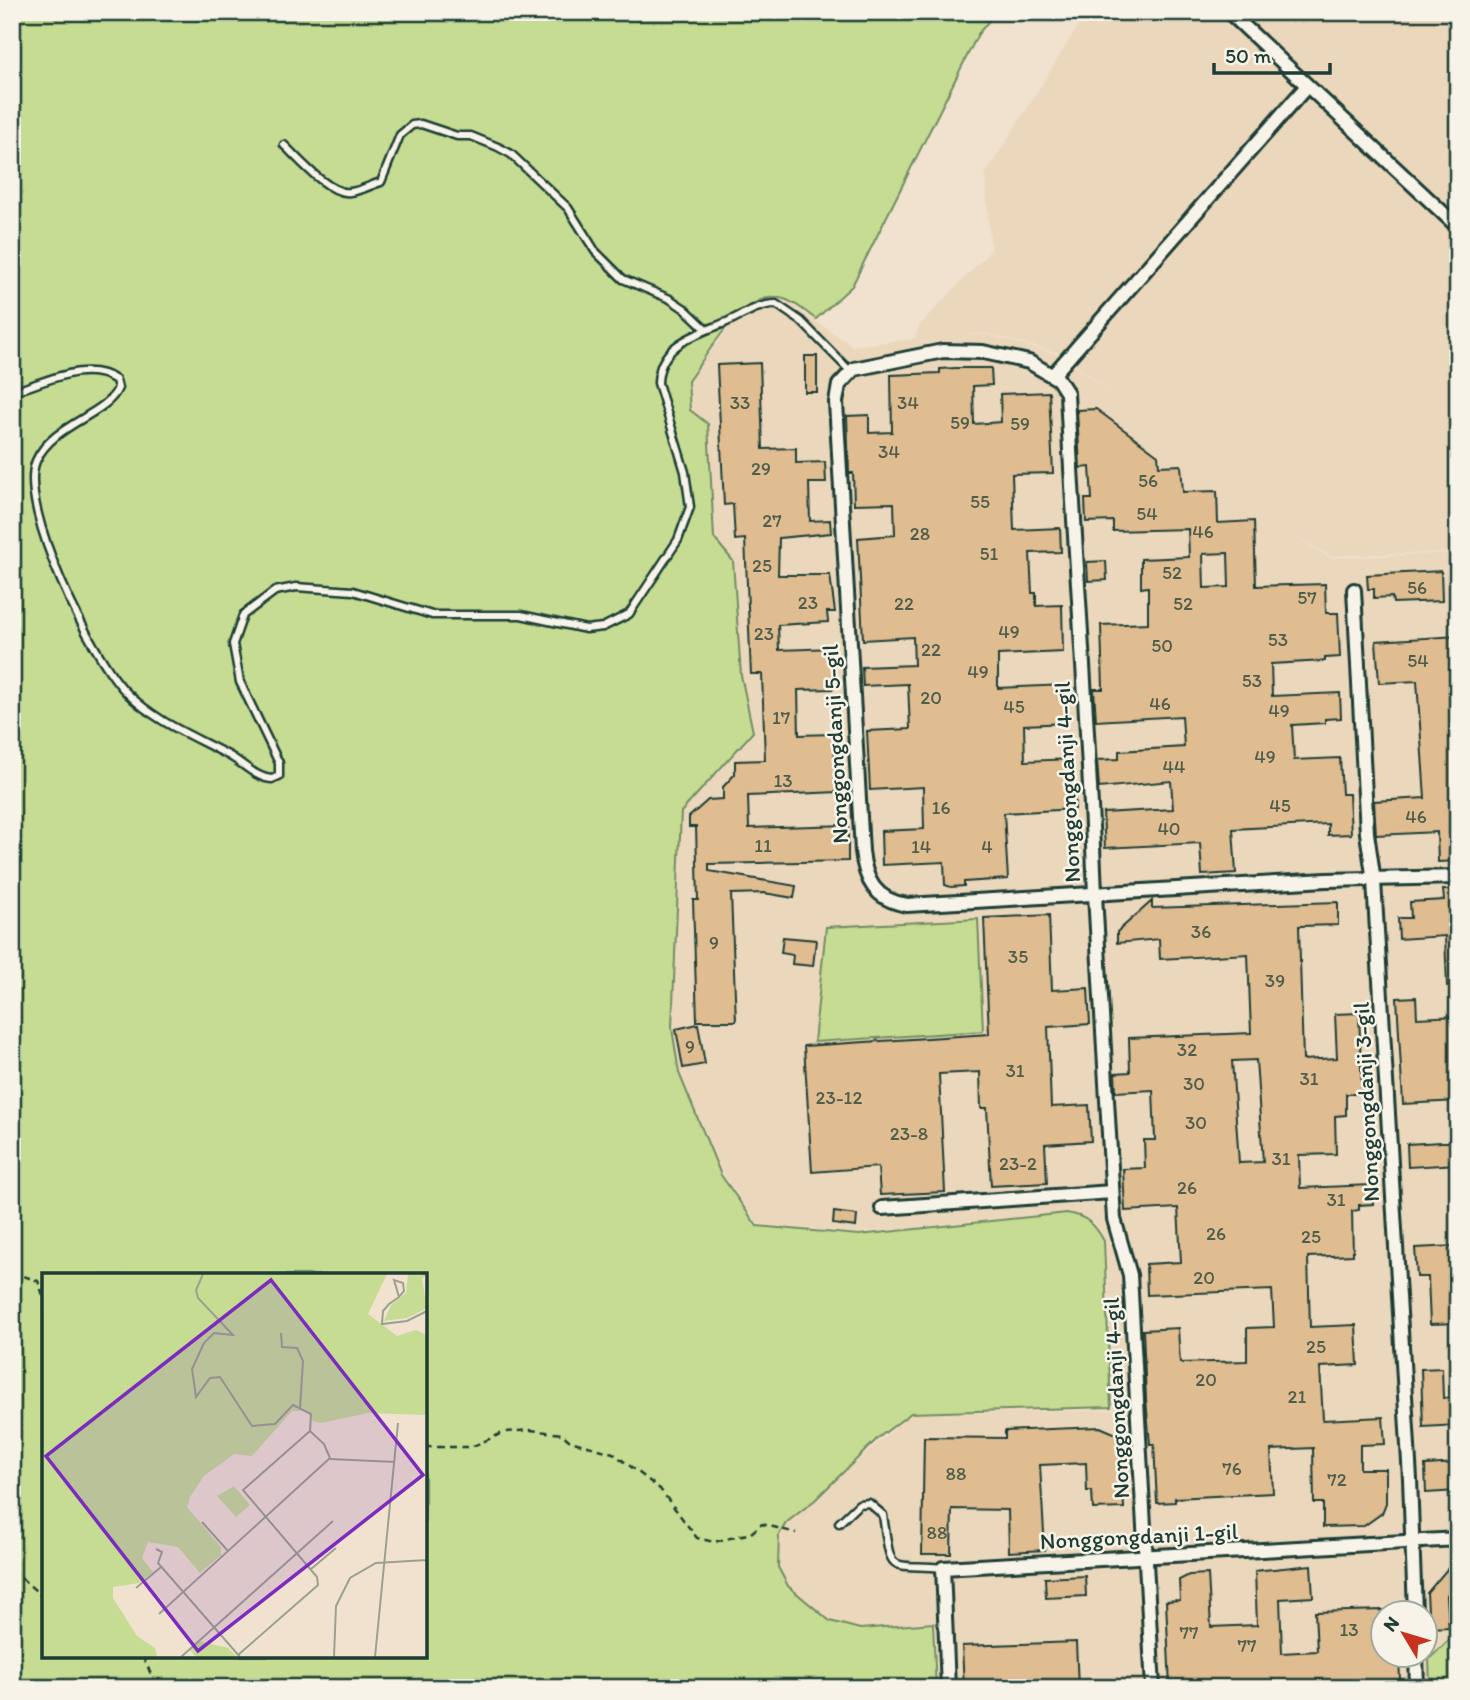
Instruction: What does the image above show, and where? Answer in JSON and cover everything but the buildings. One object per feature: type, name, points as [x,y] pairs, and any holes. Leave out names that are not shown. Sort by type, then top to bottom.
[{"type":"street","points":[[1229,12],[1458,227]]},
{"type":"street","points":[[850,371],[922,354],[964,350],[1016,358],[1053,375],[1307,86]]},
{"type":"street","name":"Nonggongdanji 5-gil","points":[[850,371],[839,385],[836,402],[862,850],[867,879],[881,896],[906,905],[1326,880],[1458,877]]},
{"type":"street","name":"Nonggongdanji 4-gil","points":[[1053,375],[1062,382],[1067,393],[1112,1192],[1114,1219],[1130,1275],[1153,1688]]},
{"type":"street","name":"Nonggongdanji 3-gil","points":[[1354,590],[1367,833],[1374,881],[1415,1598]]},
{"type":"street","points":[[882,1208],[1112,1192]]},
{"type":"street","name":"Nonggongdanji 1-gil","points":[[943,1568],[1458,1539]]},
{"type":"street","points":[[943,1568],[948,1688]]},
{"type":"street","points":[[1416,1668],[1417,1688]]},
{"type":"lane","points":[[284,145],[327,184],[340,192],[350,192],[382,182],[400,135],[412,125],[421,124],[457,136],[471,136],[498,147],[511,154],[568,208],[595,251],[623,279],[670,299],[706,329]]},
{"type":"lane","points":[[12,392],[82,372],[98,371],[116,380],[118,387],[108,402],[68,426],[52,440],[36,462],[35,501],[48,545],[90,642],[127,693],[169,726],[272,779],[279,776],[279,763],[240,682],[233,644],[243,615],[275,591],[296,587],[353,591],[432,615],[521,615],[586,629],[603,627],[629,614],[678,541],[690,507],[685,472],[663,403],[658,374],[673,350],[692,335],[761,306],[776,304],[802,321],[850,371]]},
{"type":"lane","points":[[839,1523],[859,1504],[869,1503],[883,1515],[889,1555],[895,1563],[904,1568],[943,1568]]},
{"type":"path","points":[[12,1272],[38,1281],[42,1292]]},
{"type":"path","points":[[427,1447],[471,1447],[505,1432],[531,1430],[562,1434],[570,1441],[613,1453],[660,1489],[697,1538],[714,1542],[751,1533],[762,1524],[796,1533]]},
{"type":"path","points":[[12,1570],[42,1596]]},
{"type":"path","points":[[145,1658],[158,1688]]},
{"type":"shaded area","points":[[1087,12],[1458,12],[1458,552],[1330,556],[1291,534],[1330,558],[1458,553],[1458,1630],[1438,1649],[1438,1598],[1368,1598],[1368,1668],[1428,1668],[1429,1688],[938,1688],[934,1622],[861,1628],[831,1620],[788,1586],[778,1567],[780,1536],[786,1523],[911,1414],[1114,1410],[1106,1241],[1093,1222],[1067,1212],[858,1233],[758,1224],[723,1174],[680,1072],[673,1028],[682,812],[754,733],[742,675],[734,561],[714,539],[708,424],[691,410],[688,381],[744,308],[765,298],[785,300],[852,346],[915,339],[919,326],[991,250],[985,175]],"holes":[[[985,333],[1058,353],[1131,406],[1057,354],[985,334],[959,335]]]},
{"type":"green space","points":[[12,12],[996,12],[978,34],[852,286],[816,319],[784,299],[769,298],[755,303],[741,312],[729,325],[688,381],[690,410],[708,424],[714,538],[733,561],[741,675],[753,732],[681,812],[672,1028],[679,1073],[721,1175],[757,1226],[859,1235],[1067,1213],[1080,1216],[1089,1222],[1104,1241],[1111,1407],[911,1413],[878,1438],[815,1500],[786,1523],[779,1535],[778,1567],[788,1586],[830,1621],[860,1629],[933,1623],[936,1688],[12,1688]]},
{"type":"green space","points":[[978,919],[983,1031],[814,1042],[826,927]]},
{"type":"green space","points":[[1458,1631],[1458,1688],[1430,1688],[1429,1668],[1438,1668],[1438,1650]]}]
